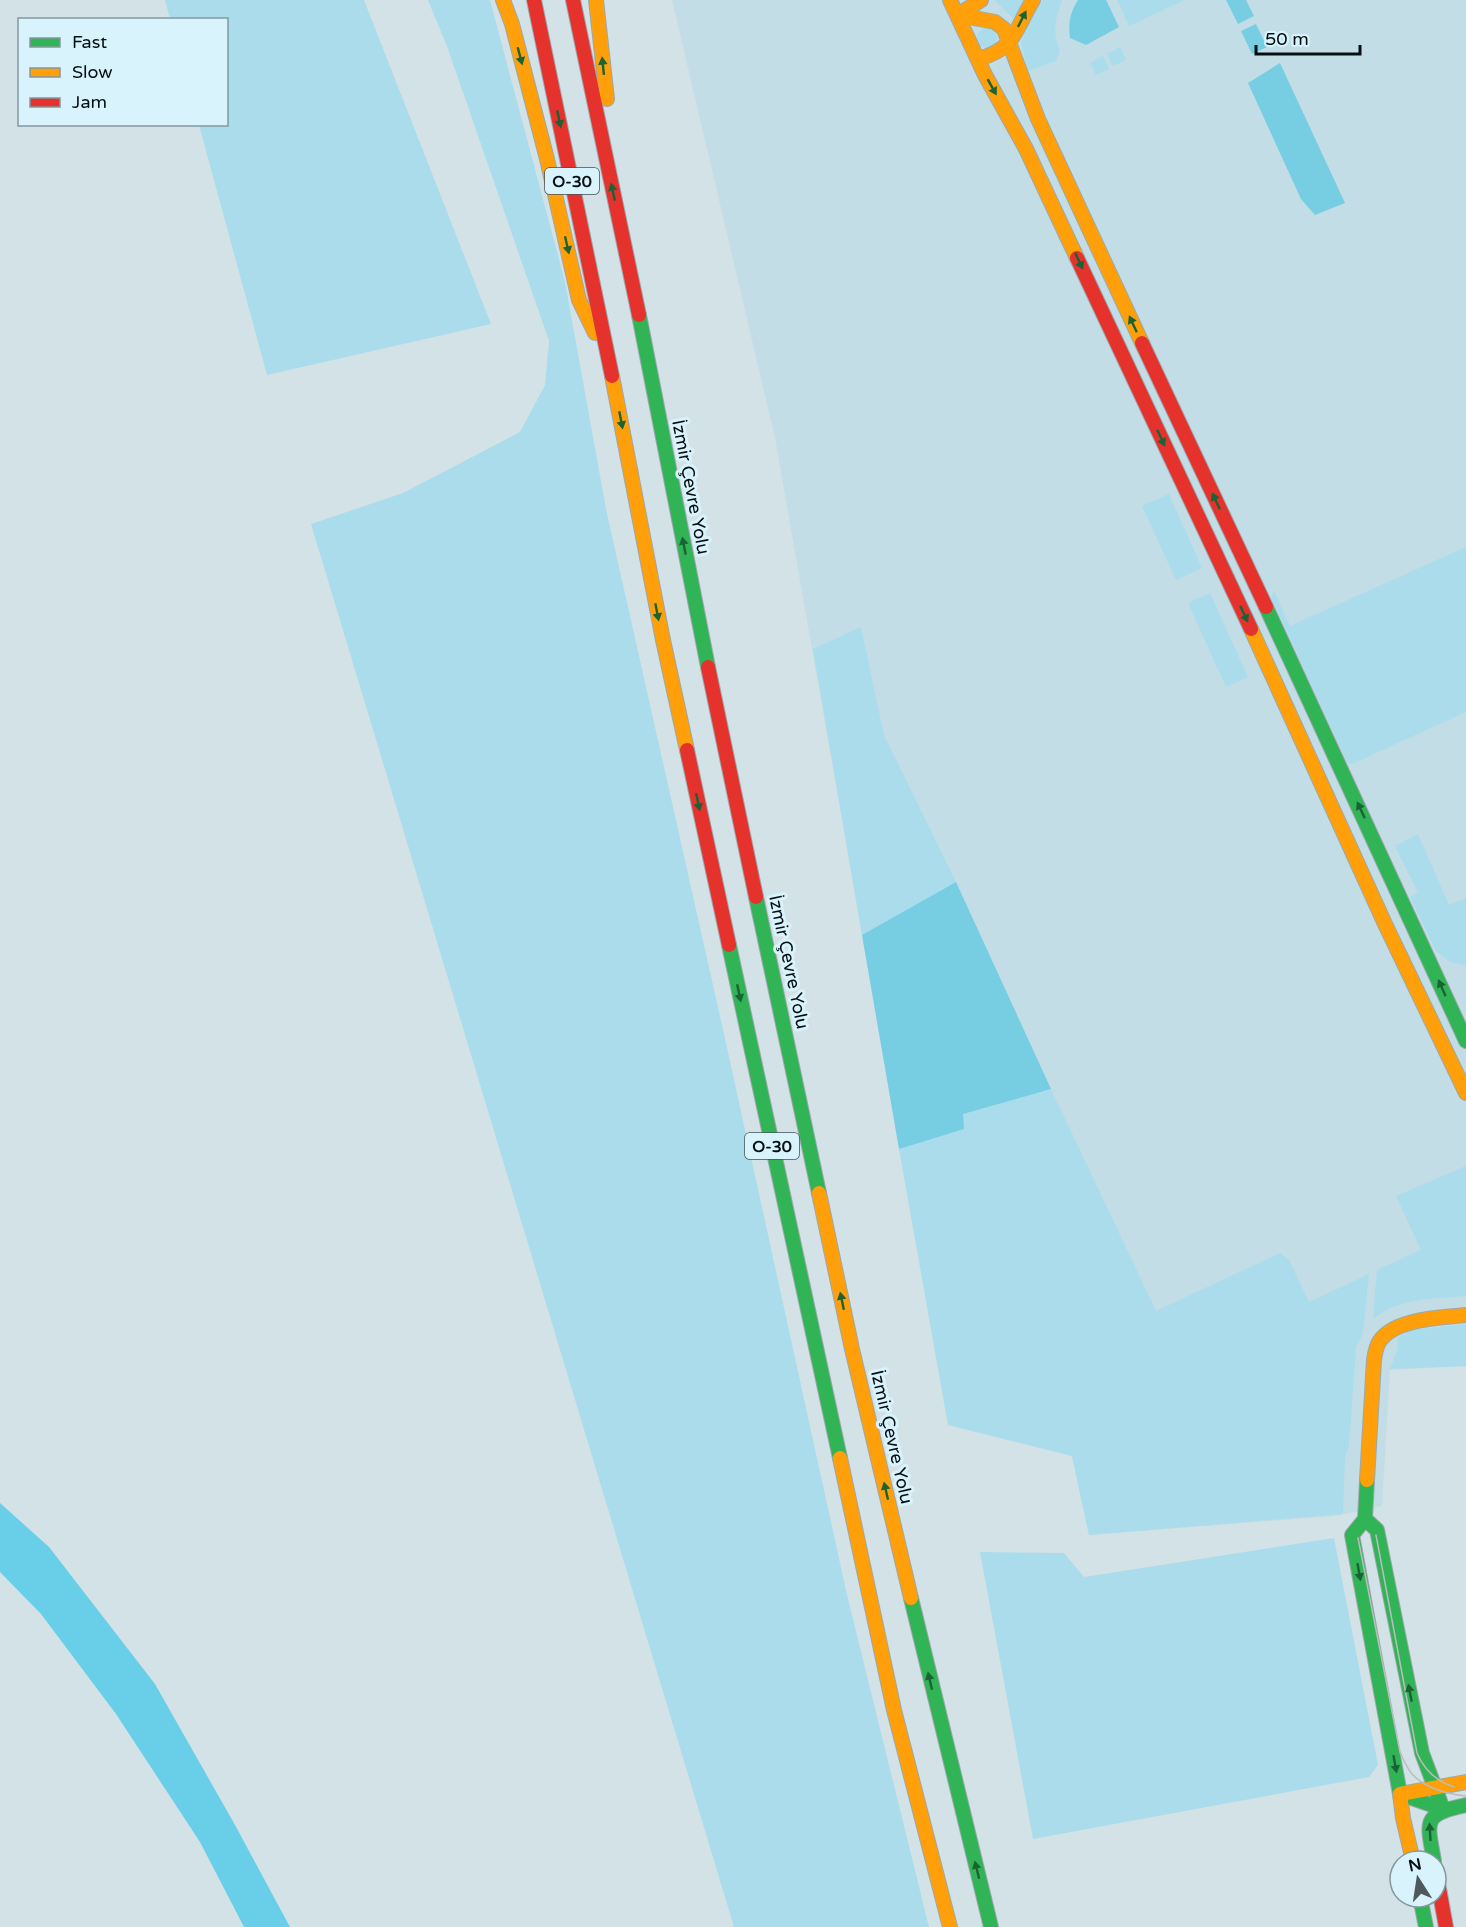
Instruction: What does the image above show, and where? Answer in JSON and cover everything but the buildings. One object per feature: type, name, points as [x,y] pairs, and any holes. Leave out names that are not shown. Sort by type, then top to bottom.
[{"type":"main road","points":[[503,0],[512,24],[547,159],[579,300],[610,363]]},
{"type":"main road","name":"O-30","points":[[534,0],[610,363],[665,651],[889,1686],[950,1927]]},
{"type":"main road","name":"İzmir Çevre Yolu","points":[[573,0],[647,352],[703,645],[852,1349],[991,1927]]},
{"type":"main road","points":[[596,0],[605,86],[645,296],[647,352]]},
{"type":"main road","points":[[950,0],[978,59],[1026,149],[1272,674],[1385,924],[1466,1093]]},
{"type":"main road","points":[[958,15],[981,0]]},
{"type":"main road","points":[[978,59],[995,56],[1009,44],[1033,0]]},
{"type":"main road","points":[[958,15],[995,22],[1004,29],[1038,119],[1466,1041]]},
{"type":"main road","points":[[1207,535],[1227,526]]},
{"type":"main road","points":[[1272,674],[1292,663]]},
{"type":"main road","points":[[1410,1849],[1352,1535],[1365,1519],[1374,1360],[1379,1341],[1396,1328],[1419,1320],[1466,1315]]},
{"type":"main road","points":[[1365,1519],[1377,1530],[1422,1753],[1443,1809]]},
{"type":"main road","points":[[1400,1794],[1466,1782]]},
{"type":"main road","points":[[1400,1794],[1443,1809]]},
{"type":"main road","points":[[1432,1849],[1428,1828],[1430,1818],[1443,1809],[1466,1805]]},
{"type":"main road","points":[[1422,1909],[1425,1927]]},
{"type":"main road","points":[[1443,1909],[1446,1927]]},
{"type":"shaded area","points":[[165,0],[364,0],[491,324],[267,375],[199,126],[228,126],[228,18],[170,18]]},
{"type":"shaded area","points":[[428,0],[490,0],[565,282],[606,509],[847,1595],[929,1927],[734,1927],[311,524],[403,493],[520,432],[545,385],[549,341],[448,49]]},
{"type":"shaded area","points":[[672,0],[1466,0],[1466,1366],[1390,1370],[1382,1506],[1335,1516],[1089,1535],[1072,1456],[948,1425],[775,438]]},
{"type":"shaded area","points":[[994,0],[1027,0],[1016,21]]},
{"type":"shaded area","points":[[1043,0],[1062,0],[1055,26],[1060,51],[1056,61],[1028,71],[1021,43],[1028,22]]},
{"type":"shaded area","points":[[1078,0],[1106,0],[1119,27],[1086,45],[1070,38],[1070,18]]},
{"type":"shaded area","points":[[1117,0],[1183,0],[1183,1],[1129,26]]},
{"type":"shaded area","points":[[1226,0],[1246,0],[1254,16],[1238,24]]},
{"type":"shaded area","points":[[1256,24],[1267,47],[1252,54],[1241,31]]},
{"type":"shaded area","points":[[987,28],[994,31],[997,38],[994,45],[987,48],[980,45],[977,38],[980,31]]},
{"type":"shaded area","points":[[1120,47],[1126,60],[1113,66],[1107,54]]},
{"type":"shaded area","points":[[1103,56],[1109,69],[1096,75],[1090,63]]},
{"type":"shaded area","points":[[1280,63],[1345,203],[1315,215],[1301,199],[1248,83]]},
{"type":"shaded area","points":[[1169,494],[1202,568],[1176,580],[1142,506]]},
{"type":"shaded area","points":[[1466,547],[1466,712],[1352,764],[1347,762],[1271,597],[1274,591],[1290,626]]},
{"type":"shaded area","points":[[1210,593],[1248,677],[1226,687],[1188,603]]},
{"type":"shaded area","points":[[861,627],[884,735],[956,882],[862,935],[813,649]]},
{"type":"shaded area","points":[[1418,834],[1449,905],[1466,898],[1466,965],[1450,962],[1436,951],[1410,897],[1418,892],[1395,846]]},
{"type":"shaded area","points":[[956,882],[1051,1089],[963,1114],[964,1129],[899,1149],[862,935]]},
{"type":"shaded area","points":[[1051,1089],[1156,1311],[1280,1253],[1289,1260],[1309,1302],[1369,1274],[1363,1333],[1356,1347],[1349,1445],[1345,1458],[1343,1514],[1089,1535],[1072,1456],[948,1425],[899,1149],[963,1129],[963,1114]]},
{"type":"shaded area","points":[[1466,1166],[1466,1296],[1417,1300],[1394,1307],[1373,1319],[1377,1270],[1421,1250],[1396,1196]]},
{"type":"shaded area","points":[[1466,1324],[1466,1366],[1390,1369],[1398,1349],[1397,1338],[1412,1330]]},
{"type":"shaded area","points":[[0,1503],[49,1547],[155,1684],[290,1927],[244,1927],[200,1842],[116,1714],[41,1614],[0,1572]]},
{"type":"shaded area","points":[[1334,1538],[1378,1765],[1369,1777],[1033,1839],[980,1552],[1064,1553],[1084,1577]]},
{"type":"tram line","points":[[1376,1535],[1417,1753],[1431,1774],[1454,1787]]},
{"type":"tram line","points":[[1358,1538],[1400,1752],[1410,1772],[1417,1779],[1444,1792],[1466,1796]]},
{"type":"traffic: fast","points":[[639,315],[708,667]]},
{"type":"traffic: fast","points":[[1266,607],[1466,1041]]},
{"type":"traffic: fast","points":[[756,897],[819,1193]]},
{"type":"traffic: fast","points":[[729,945],[840,1458]]},
{"type":"traffic: fast","points":[[1367,1480],[1365,1519],[1352,1535],[1400,1794],[1443,1809]]},
{"type":"traffic: fast","points":[[1365,1519],[1377,1530],[1422,1753],[1443,1809]]},
{"type":"traffic: fast","points":[[911,1598],[991,1927]]},
{"type":"traffic: fast","points":[[1432,1849],[1429,1828],[1431,1821],[1441,1812],[1466,1805]]},
{"type":"traffic: fast","points":[[1422,1909],[1426,1927]]},
{"type":"traffic: slow","points":[[503,0],[512,24],[547,159],[579,300],[595,333]]},
{"type":"traffic: slow","points":[[596,0],[607,99]]},
{"type":"traffic: slow","points":[[950,0],[985,75],[1026,149],[1077,258]]},
{"type":"traffic: slow","points":[[958,15],[981,0]]},
{"type":"traffic: slow","points":[[978,59],[991,55],[1007,44],[1018,29],[1033,0]]},
{"type":"traffic: slow","points":[[958,15],[995,22],[1004,29],[1038,119],[1142,343]]},
{"type":"traffic: slow","points":[[612,376],[663,640],[687,750]]},
{"type":"traffic: slow","points":[[1251,629],[1385,924],[1466,1093]]},
{"type":"traffic: slow","points":[[819,1193],[852,1349],[911,1598]]},
{"type":"traffic: slow","points":[[1367,1480],[1374,1360],[1379,1342],[1395,1328],[1407,1324],[1466,1315]]},
{"type":"traffic: slow","points":[[840,1458],[894,1710],[950,1927]]},
{"type":"traffic: slow","points":[[1410,1849],[1400,1794],[1466,1782]]},
{"type":"traffic: jam","points":[[534,0],[612,376]]},
{"type":"traffic: jam","points":[[573,0],[639,315]]},
{"type":"traffic: jam","points":[[1077,258],[1251,629]]},
{"type":"traffic: jam","points":[[1142,343],[1266,607]]},
{"type":"traffic: jam","points":[[708,667],[756,897]]},
{"type":"traffic: jam","points":[[687,750],[729,945]]},
{"type":"traffic: jam","points":[[1443,1909],[1446,1927]]}]
